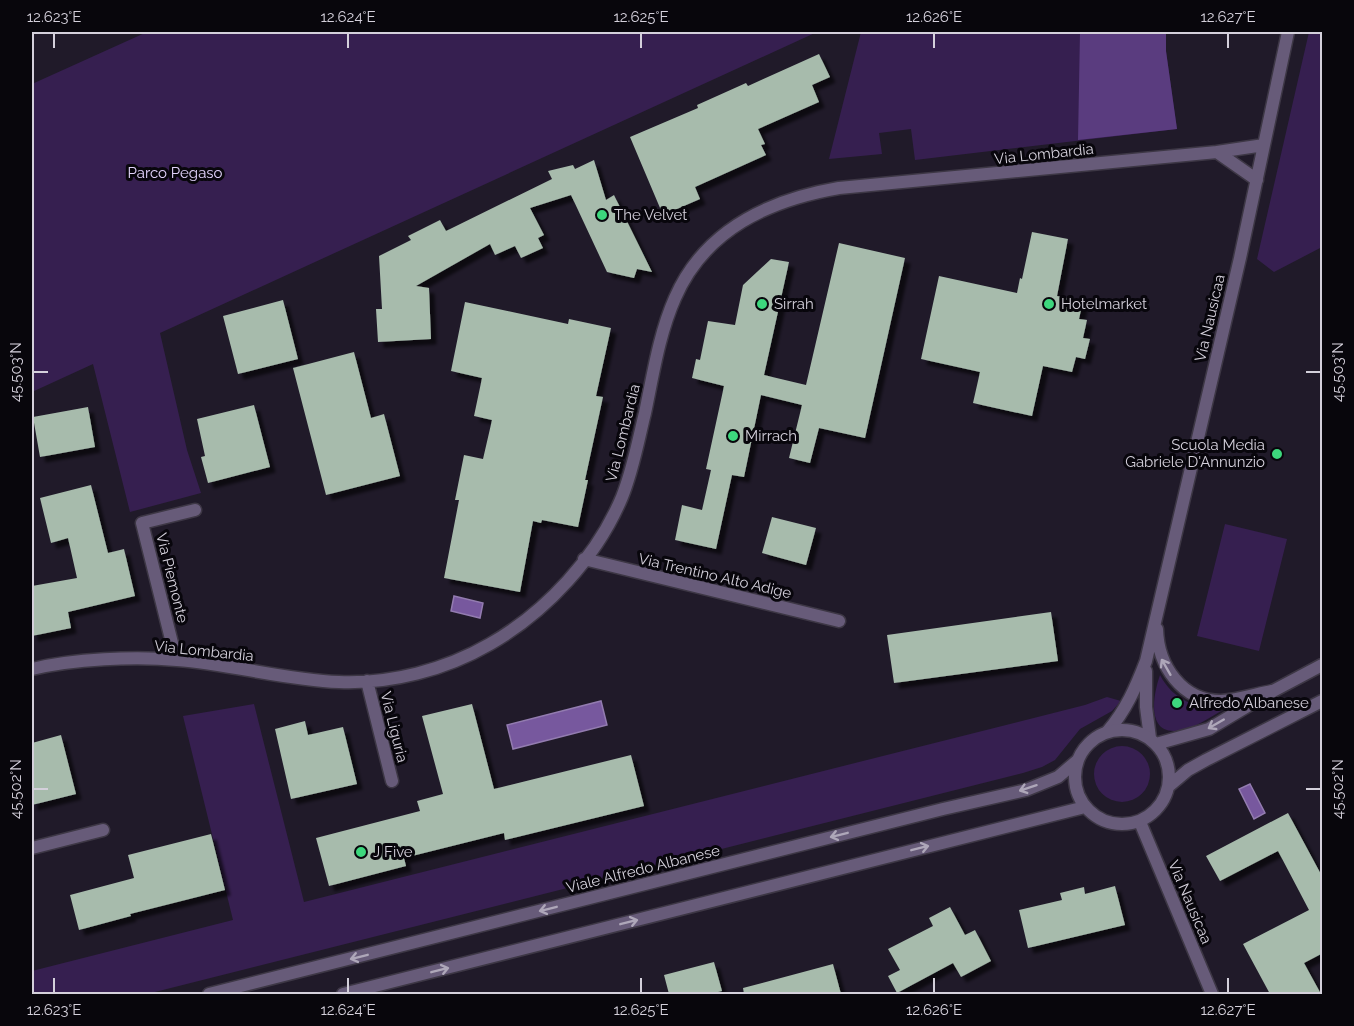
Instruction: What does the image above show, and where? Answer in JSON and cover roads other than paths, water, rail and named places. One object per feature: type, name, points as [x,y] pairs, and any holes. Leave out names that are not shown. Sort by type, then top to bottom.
[{"type":"street","name":"Via Nausicaa","points":[[1153,741],[1145,692],[1146,661],[1257,180],[1288,32]]},
{"type":"street","name":"Via Lombardia","points":[[32,669],[92,661],[176,659],[340,682],[367,681],[430,671],[487,646],[514,630],[539,610],[560,590],[608,525],[632,468],[660,346],[675,298],[686,277],[703,254],[735,225],[786,200],[839,188],[1217,152],[1264,145]]},
{"type":"street","points":[[1217,152],[1257,180]]},
{"type":"street","name":"Via Piemonte","points":[[176,659],[142,523],[195,510]]},
{"type":"street","name":"Via Trentino Alto Adige","points":[[584,559],[839,621]]},
{"type":"street","name":"Via Nausicaa","points":[[1156,611],[1157,642],[1161,657],[1171,675],[1191,694],[1205,699],[1223,701],[1273,691]]},
{"type":"street","name":"Via Nausicaa","points":[[1108,731],[1122,715],[1146,661]]},
{"type":"street","points":[[1153,741],[1209,729],[1273,691],[1323,665]]},
{"type":"street","name":"Via Liguria","points":[[367,681],[392,781]]},
{"type":"street","points":[[1169,786],[1197,765],[1323,701]]},
{"type":"street","points":[[1127,730],[1153,741],[1166,758],[1170,772],[1169,786],[1164,801],[1154,813],[1140,822],[1128,825],[1115,825],[1091,814],[1076,789],[1074,774],[1078,760],[1086,746],[1108,731],[1127,730]]},
{"type":"street","name":"Viale Alfredo Albanese","points":[[209,994],[1026,790],[1058,777],[1078,760]]},
{"type":"street","points":[[343,994],[1085,807]]},
{"type":"street","name":"Via Nausicaa","points":[[1140,822],[1212,994]]},
{"type":"street","points":[[32,848],[103,830]]},
{"type":"place","name":"The Velvet","points":[[602,215]]},
{"type":"place","name":"Sirrah","points":[[762,304]]},
{"type":"place","name":"Hotelmarket","points":[[1049,304]]},
{"type":"place","name":"Mirrach","points":[[733,436]]},
{"type":"place","name":"Scuola Media Gabriele D'Annunzio","points":[[1277,454]]},
{"type":"place","name":"Alfredo Albanese","points":[[1177,703]]},
{"type":"place","name":"J Five","points":[[361,852]]},
{"type":"park label","name":"Parco Pegaso","points":[[175,173]]}]
